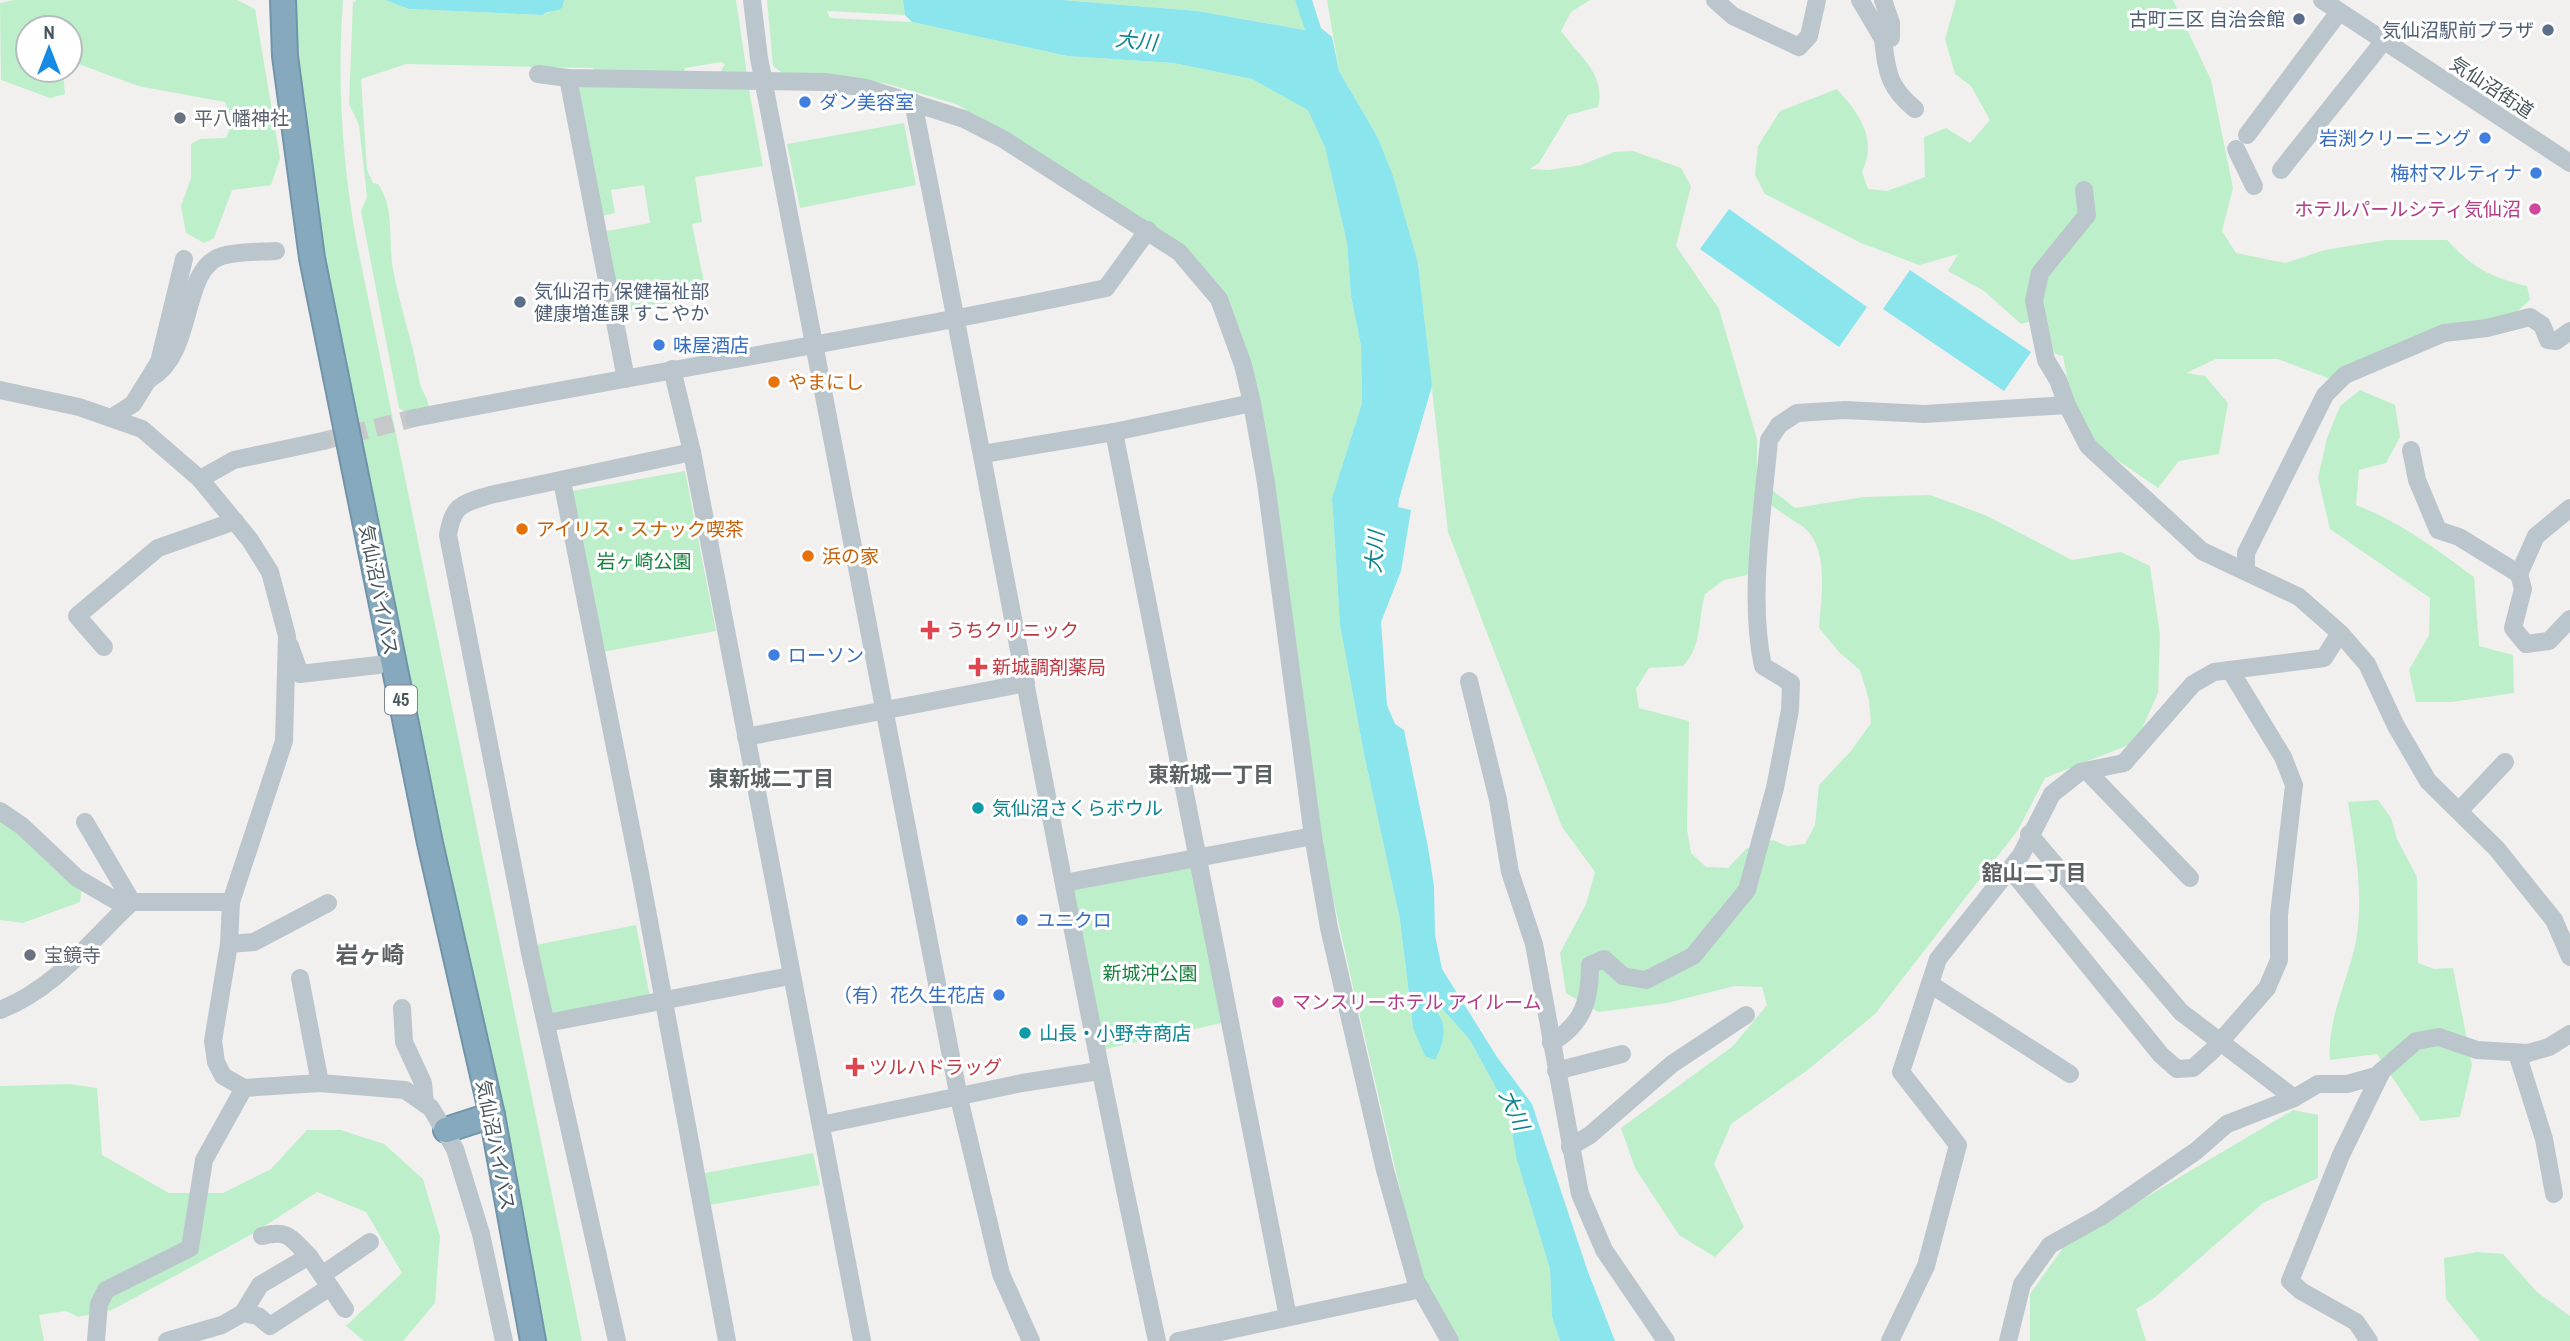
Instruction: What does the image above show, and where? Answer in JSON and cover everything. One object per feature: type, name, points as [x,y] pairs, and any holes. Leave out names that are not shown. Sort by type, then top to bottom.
[{"type":"highway","name":"気仙沼バイパス","points":[[283,0],[285,55],[312,258],[430,842],[492,1115],[533,1341]]},
{"type":"highway","points":[[446,1130],[492,1115]]},
{"type":"street","points":[[752,0],[763,81],[816,344],[959,1098],[1001,1274],[1031,1341]]},
{"type":"street","points":[[1715,0],[1733,16],[1799,47],[1809,36],[1817,0]]},
{"type":"street","points":[[1860,0],[1883,39],[1888,73],[1897,94],[1914,109]]},
{"type":"street","points":[[1883,0],[1891,23],[1891,38],[1883,39]]},
{"type":"street","name":"気仙沼街道","points":[[2322,0],[2570,163]]},
{"type":"street","points":[[2254,186],[2241,142],[2339,12]]},
{"type":"street","points":[[2281,170],[2384,42]]},
{"type":"street","points":[[538,74],[568,78],[825,82],[866,89],[964,118],[1003,139],[1180,252],[1219,299],[1243,365],[1252,403],[1268,497],[1313,836],[1329,929],[1385,1170],[1420,1289],[1450,1341]]},
{"type":"street","points":[[568,78],[626,379]]},
{"type":"street","points":[[913,102],[984,454],[1099,1071],[1157,1341]]},
{"type":"street","points":[[2084,190],[2087,215],[2040,273],[2034,301],[2046,360],[2088,446],[2202,551],[2246,569],[2299,597],[2340,633],[2367,664],[2396,726],[2428,781],[2497,849],[2554,920],[2570,957]]},
{"type":"street","points":[[414,418],[672,369],[955,320],[1106,288],[1148,230]]},
{"type":"street","points":[[151,378],[165,370],[177,352],[201,273],[220,256],[276,251]]},
{"type":"street","points":[[111,418],[133,404],[159,362],[184,258]]},
{"type":"street","points":[[2246,569],[2246,553],[2325,396],[2345,374],[2444,333],[2487,328],[2530,317],[2542,325],[2548,340],[2556,341],[2570,331]]},
{"type":"street","points":[[672,369],[692,452],[790,976],[862,1341]]},
{"type":"street","points":[[0,390],[79,407],[142,429],[200,479],[235,521],[270,572],[300,674],[378,665]]},
{"type":"street","points":[[984,454],[1114,432],[1252,403]]},
{"type":"street","points":[[1550,1043],[1570,1031],[1590,993],[1590,965],[1604,959],[1623,975],[1646,980],[1693,956],[1746,890],[1774,788],[1790,709],[1791,683],[1763,666],[1760,651],[1761,523],[1769,440],[1779,425],[1797,413],[1845,410],[1925,414],[2067,405]]},
{"type":"street","points":[[1114,432],[1288,1317]]},
{"type":"street","points":[[200,479],[234,460],[323,441]]},
{"type":"street","points":[[2411,450],[2417,480],[2438,530],[2459,537],[2519,574]]},
{"type":"street","points":[[617,1341],[547,1023],[448,535],[452,515],[461,504],[692,452]]},
{"type":"street","points":[[562,481],[664,1000],[727,1341]]},
{"type":"street","points":[[2570,508],[2536,536],[2519,574],[2523,589],[2513,628],[2526,644],[2549,640],[2570,619]]},
{"type":"street","points":[[104,647],[77,616],[158,548],[235,521]]},
{"type":"street","points":[[1890,1341],[1926,1266],[1958,1145],[1901,1072],[1938,959],[2021,855],[2029,834],[2052,794],[2080,772],[2124,763],[2193,684],[2214,672],[2324,658],[2340,633]]},
{"type":"street","points":[[287,636],[287,710],[284,741],[231,902],[229,944],[213,1041],[216,1062],[223,1076],[244,1088],[320,1083],[405,1090],[425,1104],[446,1130],[455,1149],[481,1234],[504,1341]]},
{"type":"street","points":[[2010,869],[2169,1062],[2178,1069],[2193,1068],[2219,1043],[2267,988],[2279,960],[2279,915],[2294,785],[2283,757],[2230,670]]},
{"type":"street","points":[[1469,681],[1499,800],[1510,872],[1534,944],[1550,1043],[1580,1194],[1604,1250],[1666,1341]]},
{"type":"street","points":[[746,737],[1026,683]]},
{"type":"street","points":[[2459,811],[2505,762]]},
{"type":"street","points":[[2087,771],[2190,877]]},
{"type":"street","points":[[0,811],[22,826],[77,878],[118,902],[231,902]]},
{"type":"street","points":[[85,822],[132,902]]},
{"type":"street","points":[[2029,834],[2181,1012],[2294,1098]]},
{"type":"street","points":[[1064,883],[1313,836]]},
{"type":"street","points":[[0,1010],[51,982],[77,960],[132,902]]},
{"type":"street","points":[[229,944],[254,942],[328,903]]},
{"type":"street","points":[[547,1023],[790,976]]},
{"type":"street","points":[[300,978],[320,1083]]},
{"type":"street","points":[[1930,984],[2070,1074]]},
{"type":"street","points":[[402,1008],[404,1042],[424,1083],[425,1104]]},
{"type":"street","points":[[1570,1147],[1590,1135],[1672,1064],[1745,1015]]},
{"type":"street","points":[[2008,1341],[2022,1284],[2050,1245],[2112,1209],[2196,1151],[2227,1124],[2294,1098],[2318,1084],[2347,1084],[2376,1076],[2416,1041],[2439,1037],[2477,1050],[2517,1053],[2549,1047],[2570,1034]]},
{"type":"street","points":[[2517,1053],[2544,1139],[2554,1194]]},
{"type":"street","points":[[1556,1071],[1622,1054]]},
{"type":"street","points":[[821,1125],[1099,1071]]},
{"type":"street","points":[[2368,1341],[2356,1322],[2301,1291],[2290,1281],[2341,1155],[2382,1071]]},
{"type":"street","points":[[96,1341],[99,1304],[106,1290],[190,1248],[204,1160],[244,1088]]},
{"type":"street","points":[[262,1236],[278,1231],[289,1235],[309,1256],[345,1309]]},
{"type":"street","points":[[243,1313],[257,1316],[270,1326],[370,1242]]},
{"type":"street","points":[[174,1340],[217,1326],[243,1313],[260,1285],[309,1256]]},
{"type":"street","points":[[1178,1341],[1244,1334],[1288,1317],[1420,1289]]},
{"type":"street","points":[[217,1326],[226,1330],[249,1325],[259,1332],[263,1341]]},
{"type":"green space","points":[[14,0],[237,0],[255,9],[280,158],[271,185],[232,190],[214,238],[204,243],[186,233],[181,206],[191,178],[191,144],[200,139],[226,138],[232,123],[225,102],[138,86],[84,66],[84,14],[14,14],[14,84],[64,84],[65,94],[50,98],[1,80],[0,3]]},
{"type":"green space","points":[[290,0],[343,0],[342,122],[357,244],[582,1341],[541,1341],[481,1018],[436,826],[316,225]]},
{"type":"green space","points":[[385,0],[409,9],[543,15],[564,5],[564,0],[736,0],[746,67],[746,74],[719,75],[725,64],[721,62],[685,68],[683,75],[595,74],[593,68],[406,64],[361,79],[367,170],[387,202],[395,278],[420,383],[429,405],[429,409],[410,415],[399,408],[361,211],[367,197],[359,125],[349,104],[353,2]]},
{"type":"green space","points":[[767,0],[903,0],[905,15],[827,11],[830,18],[912,22],[1067,56],[1173,63],[1252,79],[1308,109],[1325,146],[1347,243],[1351,296],[1361,346],[1362,403],[1332,498],[1340,625],[1364,754],[1400,920],[1413,1028],[1436,1012],[1436,1002],[1470,1040],[1509,1112],[1516,1157],[1550,1269],[1552,1317],[1560,1341],[1458,1341],[1420,1275],[1319,835],[1259,403],[1220,290],[1021,140],[956,104],[888,84],[821,74],[785,75],[773,66]]},
{"type":"green space","points":[[1062,0],[1295,0],[1306,30],[1198,11]]},
{"type":"green space","points":[[1327,0],[1590,0],[1571,12],[1561,31],[1595,75],[1599,95],[1598,107],[1568,115],[1539,163],[1530,169],[1549,170],[1581,165],[1614,152],[1633,151],[1681,168],[1691,186],[1676,246],[1719,309],[1757,439],[1757,478],[1795,508],[1864,497],[1930,495],[1985,515],[2072,560],[2121,552],[2150,566],[2160,635],[2158,693],[2136,742],[2045,778],[2018,830],[1875,1014],[1809,1069],[1731,1124],[1714,1164],[1744,1227],[1715,1257],[1679,1235],[1635,1168],[1621,1128],[1733,1046],[1767,1005],[1762,987],[1735,986],[1667,1003],[1598,1012],[1566,993],[1560,953],[1586,904],[1595,872],[1562,827],[1448,532],[1418,263],[1377,136],[1339,71]],"holes":[[[1763,498],[1799,524],[1816,544],[1822,572],[1819,628],[1839,652],[1860,670],[1869,700],[1871,723],[1851,751],[1819,785],[1815,825],[1805,844],[1787,846],[1773,840],[1746,849],[1728,868],[1706,867],[1691,853],[1687,829],[1689,721],[1639,708],[1636,689],[1649,668],[1683,666],[1696,641],[1705,594],[1724,580],[1747,575],[1755,564]]]},
{"type":"green space","points":[[1956,0],[2173,0],[2211,80],[2233,188],[2222,231],[2236,253],[2285,263],[2325,250],[2386,240],[2447,240],[2465,258],[2483,270],[2527,286],[2530,300],[2512,316],[2330,379],[2278,359],[2216,359],[2186,373],[2205,376],[2228,403],[2219,454],[2179,461],[2158,488],[2091,442],[2069,388],[2063,356],[2055,354],[2042,317],[2040,273],[2038,319],[2021,324],[1984,291],[1948,271],[1958,254],[1919,265],[1861,243],[1765,194],[1755,175],[1758,146],[1780,111],[1837,89],[1864,127],[1868,148],[1862,172],[1868,189],[1887,191],[1925,177],[1924,137],[1946,128],[1970,143],[1990,120],[1971,86],[1955,74],[1945,39]]},
{"type":"green space","points":[[575,81],[749,90],[763,166],[695,177],[702,222],[692,224],[707,297],[621,312],[607,231],[650,223],[644,185],[611,190],[615,213],[602,216]]},
{"type":"green space","points":[[904,123],[916,185],[800,208],[787,144]]},
{"type":"green space","points":[[2360,390],[2395,405],[2400,437],[2386,463],[2359,470],[2356,505],[2402,528],[2474,577],[2479,646],[2513,655],[2514,693],[2451,702],[2416,702],[2409,670],[2429,635],[2430,598],[2330,529],[2318,478],[2327,438],[2340,406]]},
{"type":"green space","name":"岩ヶ崎公園","points":[[685,471],[716,631],[602,652],[572,491]]},
{"type":"green space","points":[[2378,800],[2391,818],[2397,839],[2417,877],[2418,963],[2434,969],[2453,968],[2472,1065],[2460,1117],[2421,1121],[2377,1054],[2330,1060],[2332,1029],[2356,941],[2358,924],[2358,871],[2348,802]]},
{"type":"green space","points":[[0,816],[82,885],[80,902],[23,923],[0,920]]},
{"type":"green space","name":"新城沖公園","points":[[1193,866],[1226,1022],[1101,1050],[1069,888]]},
{"type":"green space","points":[[636,925],[650,997],[551,1017],[536,945]]},
{"type":"green space","points":[[69,1084],[97,1088],[102,1155],[169,1193],[223,1193],[271,1169],[307,1130],[341,1130],[384,1144],[423,1179],[440,1236],[435,1303],[403,1341],[364,1341],[346,1326],[402,1273],[366,1212],[317,1192],[254,1233],[112,1310],[78,1317],[66,1311],[39,1315],[44,1341],[0,1341],[0,1086]]},
{"type":"green space","points":[[2293,1110],[2318,1115],[2318,1178],[2263,1203],[2154,1298],[2136,1309],[2146,1341],[2030,1341],[2030,1294],[2065,1245]]},
{"type":"green space","points":[[813,1153],[820,1185],[710,1205],[705,1173]]},
{"type":"green space","points":[[2477,1252],[2503,1254],[2537,1292],[2570,1316],[2570,1341],[2480,1341],[2446,1299],[2444,1258]]},
{"type":"water","points":[[385,0],[564,0],[562,8],[543,15],[409,9]]},
{"type":"water","name":"大川","points":[[903,0],[1062,0],[1198,11],[1305,30],[1295,0],[1312,0],[1321,28],[1332,37],[1339,71],[1377,136],[1393,176],[1418,263],[1432,386],[1399,499],[1398,507],[1411,510],[1401,571],[1381,622],[1387,705],[1395,724],[1404,730],[1428,847],[1434,886],[1435,935],[1442,969],[1497,1057],[1532,1104],[1588,1272],[1615,1341],[1560,1341],[1552,1317],[1550,1269],[1516,1157],[1509,1112],[1470,1040],[1437,1003],[1436,1011],[1444,1029],[1435,1060],[1425,1056],[1413,1028],[1400,920],[1364,754],[1340,625],[1332,498],[1362,403],[1361,346],[1351,296],[1347,243],[1325,147],[1308,110],[1252,79],[1173,63],[1067,56],[912,22],[905,15]]},
{"type":"water","points":[[1729,209],[1867,307],[1839,347],[1700,249]]},
{"type":"water","points":[[1910,270],[2031,352],[2004,391],[1883,309]]},
{"type":"tunnel","points":[[323,441],[414,418]]},
{"type":"place","name":"古町三区 自治会館","points":[[2299,19]]},
{"type":"place","name":"気仙沼駅前プラザ","points":[[2548,30]]},
{"type":"place","name":"ダン美容室","points":[[805,102]]},
{"type":"place","name":"平八幡神社","points":[[180,118]]},
{"type":"place","name":"岩渕クリーニング","points":[[2485,138]]},
{"type":"place","name":"梅村マルティナ","points":[[2536,173]]},
{"type":"place","name":"ホテルパールシティ気仙沼","points":[[2535,209]]},
{"type":"place","name":"気仙沼市 保健福祉部 健康増進課 すこやか","points":[[520,302]]},
{"type":"place","name":"味屋酒店","points":[[659,345]]},
{"type":"place","name":"やまにし","points":[[774,382]]},
{"type":"place","name":"アイリス・スナック喫茶","points":[[522,529]]},
{"type":"place","name":"浜の家","points":[[808,556]]},
{"type":"place","name":"うちクリニック","points":[[930,630]]},
{"type":"place","name":"ローソン","points":[[774,655]]},
{"type":"place","name":"新城調剤薬局","points":[[978,667]]},
{"type":"place","name":"気仙沼さくらボウル","points":[[978,808]]},
{"type":"place","name":"ユニクロ","points":[[1022,920]]},
{"type":"place","name":"宝鏡寺","points":[[30,955]]},
{"type":"place","name":"（有）花久生花店","points":[[999,995]]},
{"type":"place","name":"マンスリーホテル アイルーム","points":[[1278,1002]]},
{"type":"place","name":"山長・小野寺商店","points":[[1025,1033]]},
{"type":"place","name":"ツルハドラッグ","points":[[855,1067]]},
{"type":"district","name":"東新城一丁目","points":[[1211,775]]},
{"type":"district","name":"東新城二丁目","points":[[771,779]]},
{"type":"district","name":"舘山二丁目","points":[[2034,873]]},
{"type":"district","name":"岩ヶ崎","points":[[370,955]]}]
